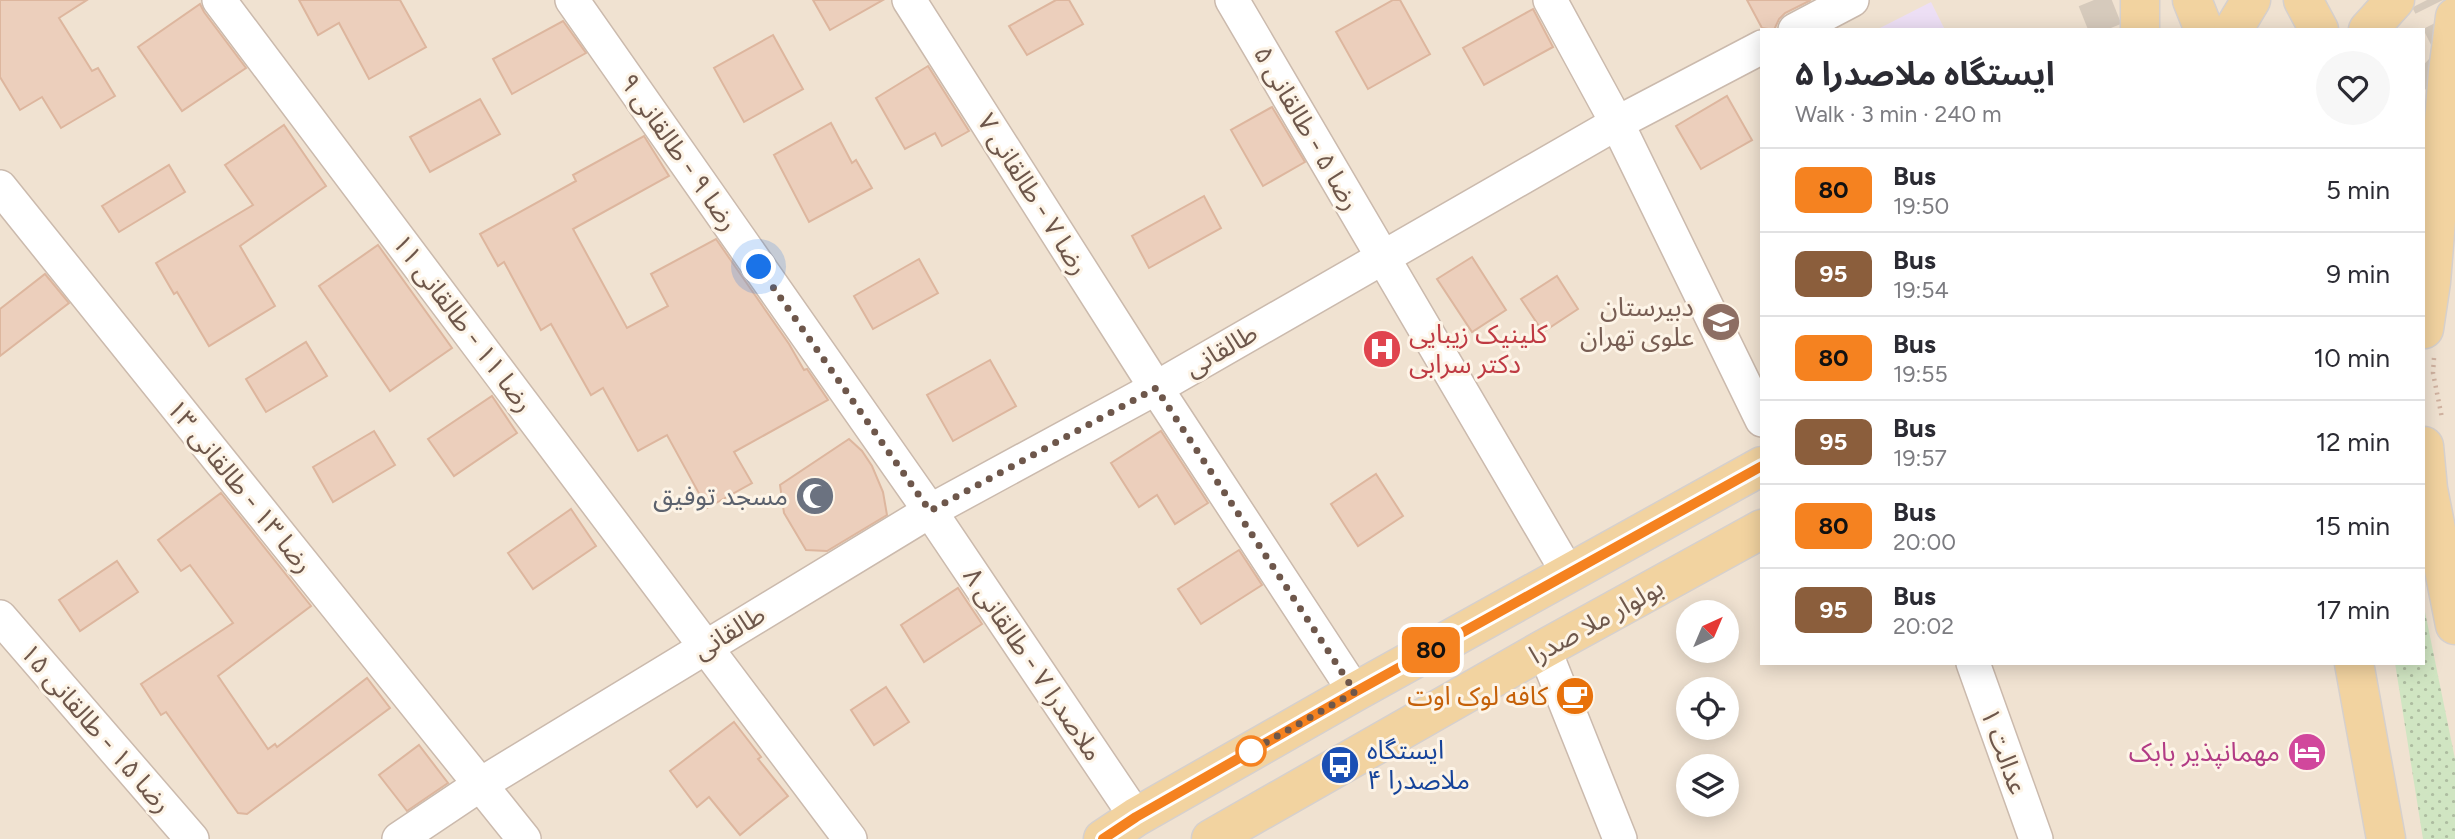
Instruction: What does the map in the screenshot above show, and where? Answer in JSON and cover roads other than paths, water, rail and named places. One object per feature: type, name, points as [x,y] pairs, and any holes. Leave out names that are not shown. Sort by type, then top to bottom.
[{"type":"main road","points":[[2140,0],[2140,28]]},
{"type":"main road","points":[[2192,0],[2203,28]]},
{"type":"main road","points":[[2234,28],[2251,0]]},
{"type":"main road","points":[[2259,28],[2266,0]]},
{"type":"main road","points":[[2303,0],[2318,28]]},
{"type":"main road","points":[[2370,28],[2395,0]]},
{"type":"main road","points":[[2425,322],[2455,17]]},
{"type":"main road","points":[[2425,466],[2426,485],[2447,546],[2455,625]]},
{"type":"main road","points":[[1103,839],[1136,817],[1355,692],[1760,467]]},
{"type":"main road","name":"بولوار ملا صدرا","points":[[1211,839],[1544,649],[1760,530]]},
{"type":"main road","points":[[2354,665],[2386,839]]},
{"type":"street","name":"رضا ۱۱ - طالقانی ۱۱","points":[[219,0],[850,839]]},
{"type":"street","name":"رضا ۹ - طالقانی ۹","points":[[572,0],[930,511]]},
{"type":"street","name":"رضا ۷ - طالقانی ۷","points":[[909,0],[1156,388],[1355,692]]},
{"type":"street","name":"رضا ۵ - طالقانی ۵","points":[[1232,0],[1568,573]]},
{"type":"street","points":[[1550,0],[1617,123],[1760,416]]},
{"type":"street","points":[[1799,28],[1847,1]]},
{"type":"street","name":"طالقانی","points":[[399,839],[706,646],[930,511],[1156,388],[1617,123],[1760,48]]},
{"type":"street","name":"رضا ۱۳ - طالقانی ۱۳","points":[[0,187],[524,839]]},
{"type":"street","name":"ملاصدرا ۷ - طالقانی ۸","points":[[930,511],[1136,817]]},
{"type":"street","name":"رضا ۱۵ - طالقانی ۱۵","points":[[0,617],[192,839]]},
{"type":"street","points":[[1544,649],[1620,838]]},
{"type":"street","name":"عدالت ۱","points":[[1974,665],[2036,839]]},
{"type":"tunnel","points":[[2094,0],[2105,28]]},
{"type":"tunnel","points":[[2425,87],[2455,56],[2427,0]]},
{"type":"place","name":"دبیرستان علوی تهران","points":[[1721,322]]},
{"type":"place","name":"کلینیک زیبایی دکتر سرابی","points":[[1382,349]]},
{"type":"place","name":"مسجد توفیق","points":[[815,496]]},
{"type":"place","name":"کافه لوک اوت","points":[[1575,696]]},
{"type":"place","name":"مهمانپذیر بابک","points":[[2307,752]]},
{"type":"place","name":"ایستگاه ملاصدرا ۴","points":[[1340,765]]}]
